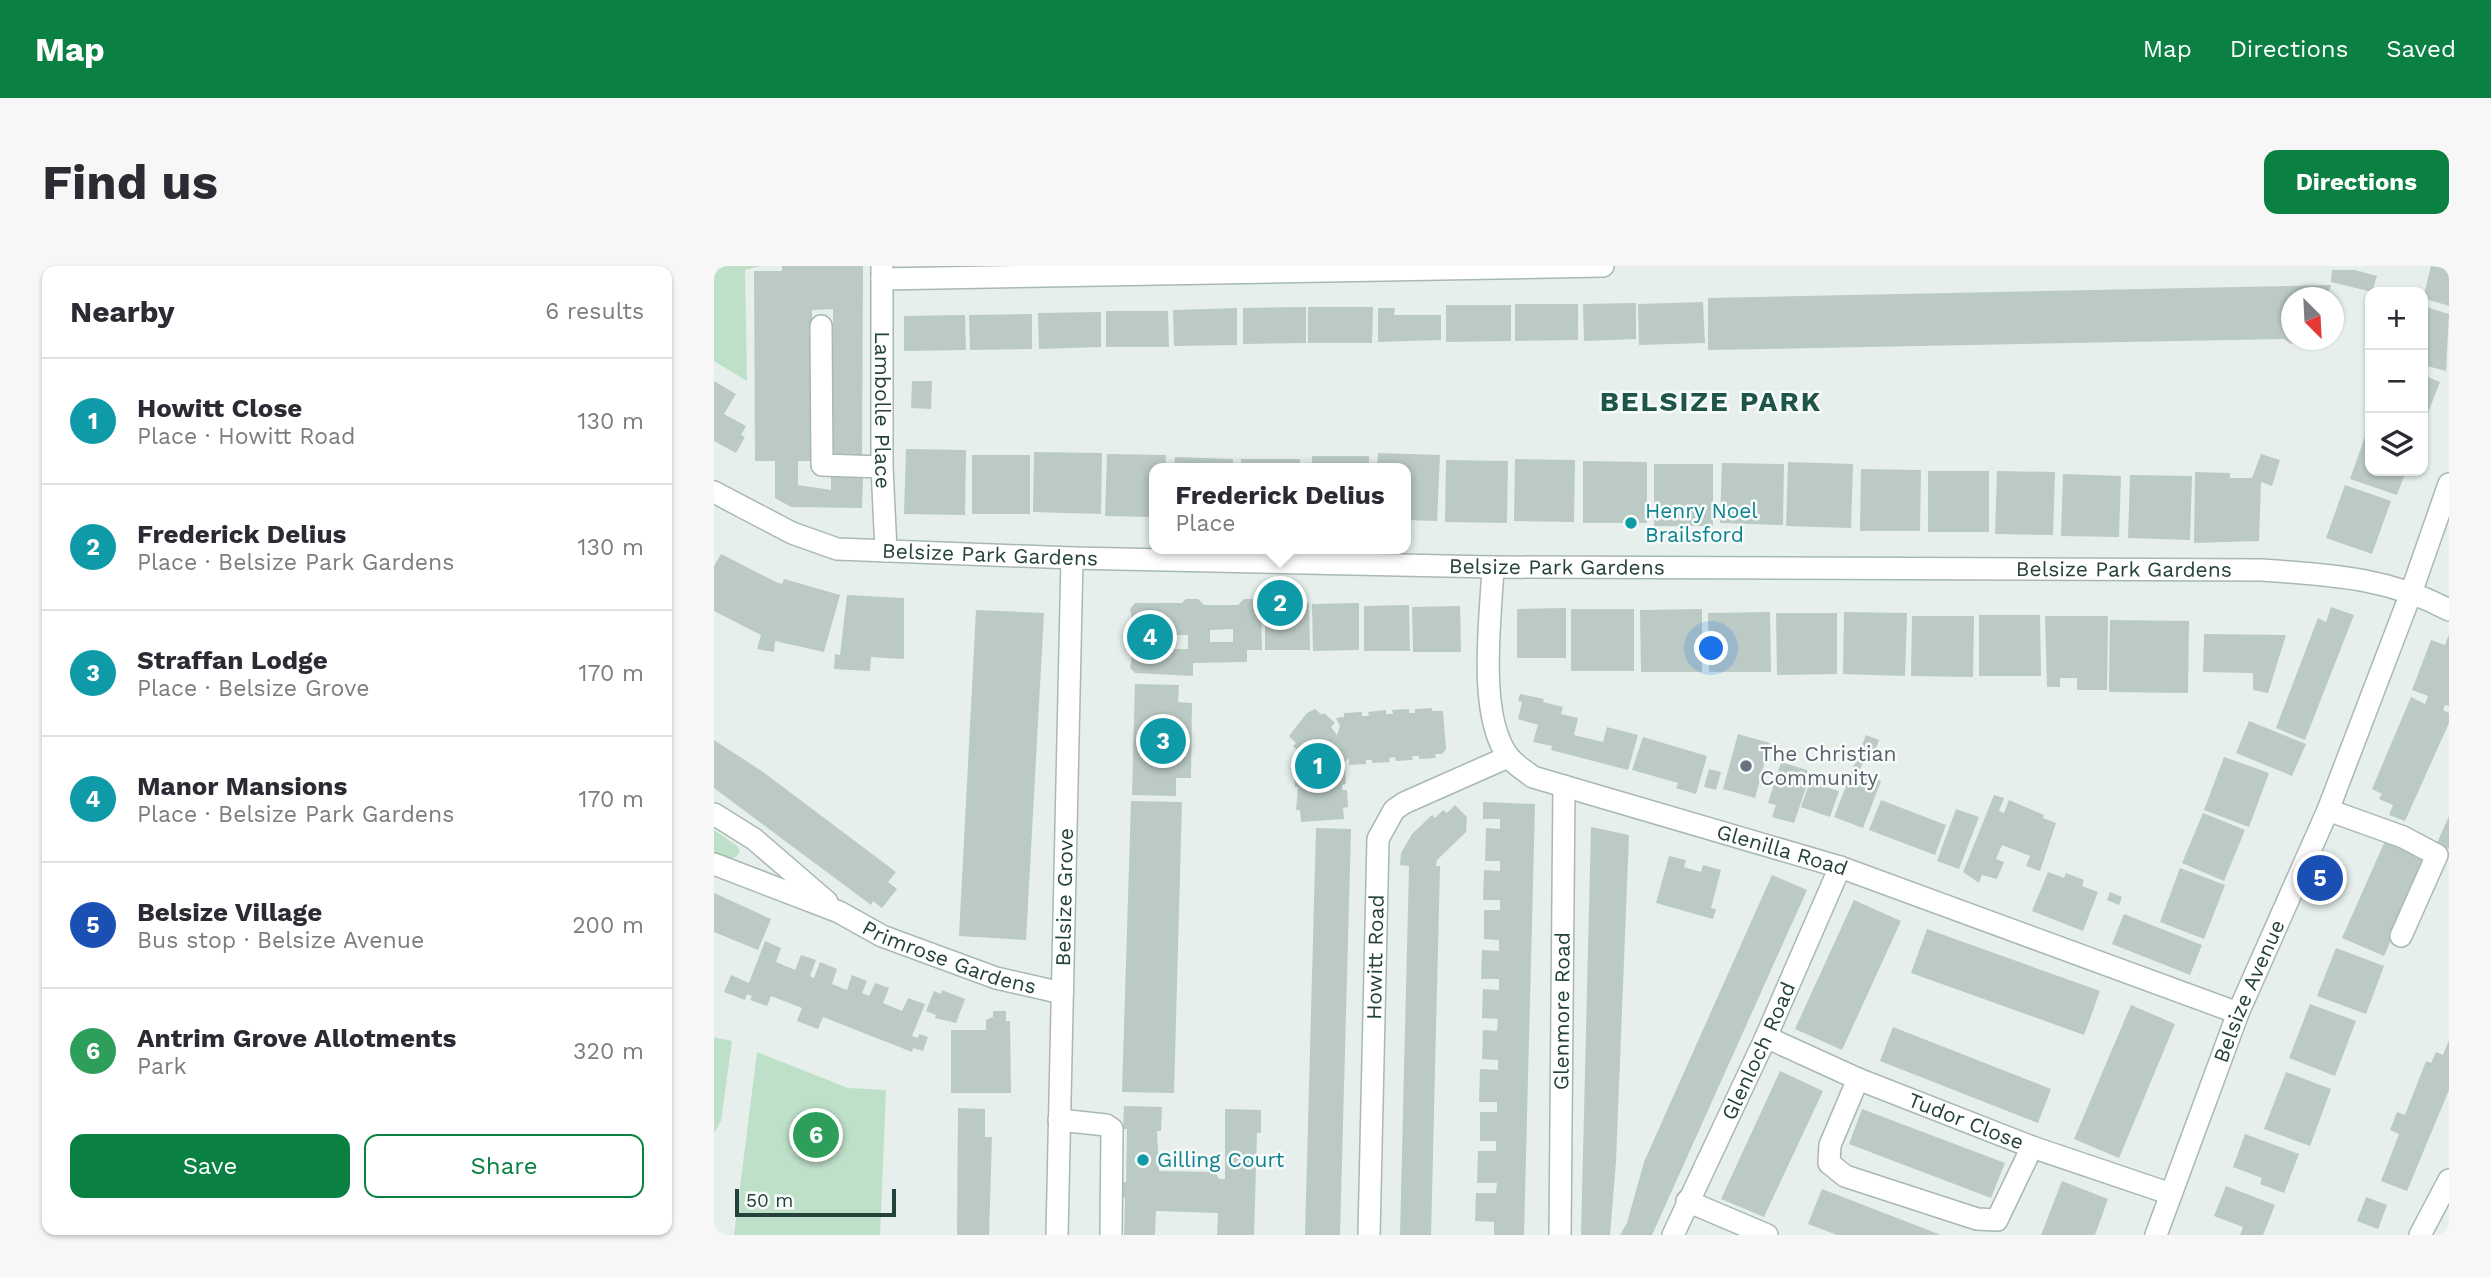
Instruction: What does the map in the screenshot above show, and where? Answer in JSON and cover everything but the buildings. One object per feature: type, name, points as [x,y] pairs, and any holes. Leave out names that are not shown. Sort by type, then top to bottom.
[{"type":"street","points":[[882,272],[1603,266]]},
{"type":"street","name":"Lambolle Place","points":[[882,272],[882,467],[886,551]]},
{"type":"street","points":[[821,326],[822,465],[882,467]]},
{"type":"street","points":[[2411,593],[2449,484]]},
{"type":"street","name":"Belsize Park Gardens","points":[[714,492],[792,533],[837,549],[1072,558],[1493,567],[2262,570],[2362,578],[2411,593],[2449,610]]},
{"type":"street","name":"Belsize Grove","points":[[1057,1235],[1072,558]]},
{"type":"street","points":[[1493,567],[1490,665],[1492,717],[1508,757]]},
{"type":"street","name":"Belsize Avenue","points":[[2156,1235],[2238,1013],[2328,810],[2411,593]]},
{"type":"street","name":"Glenilla Road","points":[[1508,757],[1533,777],[1840,867],[2238,1013]]},
{"type":"street","name":"Howitt Road","points":[[1369,1235],[1378,839],[1394,810],[1415,796],[1508,757]]},
{"type":"street","name":"Glenmore Road","points":[[1560,1235],[1564,786]]},
{"type":"street","points":[[2328,810],[2403,837],[2437,855],[2400,936]]},
{"type":"street","name":"Primrose Gardens","points":[[714,814],[754,839],[839,912]]},
{"type":"street","name":"Primrose Gardens","points":[[714,864],[839,912],[882,936],[996,978],[1062,993]]},
{"type":"street","name":"Glenloch Road","points":[[1673,1235],[1766,1037],[1840,867]]},
{"type":"street","name":"Tudor Close","points":[[1766,1037],[1858,1079],[2032,1147],[2171,1194]]},
{"type":"street","points":[[1858,1079],[1830,1144],[1829,1163],[1845,1176],[1976,1219],[1997,1220],[2032,1147]]},
{"type":"street","points":[[1059,1120],[1106,1125],[1114,1134],[1111,1235]]},
{"type":"street","points":[[2420,1235],[2449,1180]]},
{"type":"street","points":[[1687,1201],[1768,1235]]},
{"type":"green space","points":[[714,266],[761,266],[745,270],[747,381],[714,361]]},
{"type":"green space","points":[[714,830],[737,846],[740,851],[736,857],[729,859],[714,852]]},
{"type":"green space","points":[[714,1037],[732,1041],[721,1121],[714,1133]]},
{"type":"green space","points":[[757,1052],[848,1088],[886,1090],[880,1235],[734,1235]]},
{"type":"place","name":"Henry Noel Brailsford","points":[[1631,523]]},
{"type":"place","name":"Frederick Delius","points":[[1280,603]]},
{"type":"place","name":"Manor Mansions","points":[[1150,637]]},
{"type":"place","name":"Straffan Lodge","points":[[1163,741]]},
{"type":"place","name":"Howitt Close","points":[[1318,766]]},
{"type":"place","name":"The Christian Community","points":[[1746,766]]},
{"type":"place","name":"Belsize Village","points":[[2320,878]]},
{"type":"place","name":"Antrim Grove Allotments","points":[[816,1135]]},
{"type":"place","name":"Gilling Court","points":[[1143,1160]]},
{"type":"district","name":"BELSIZE PARK","points":[[1711,401]]}]
